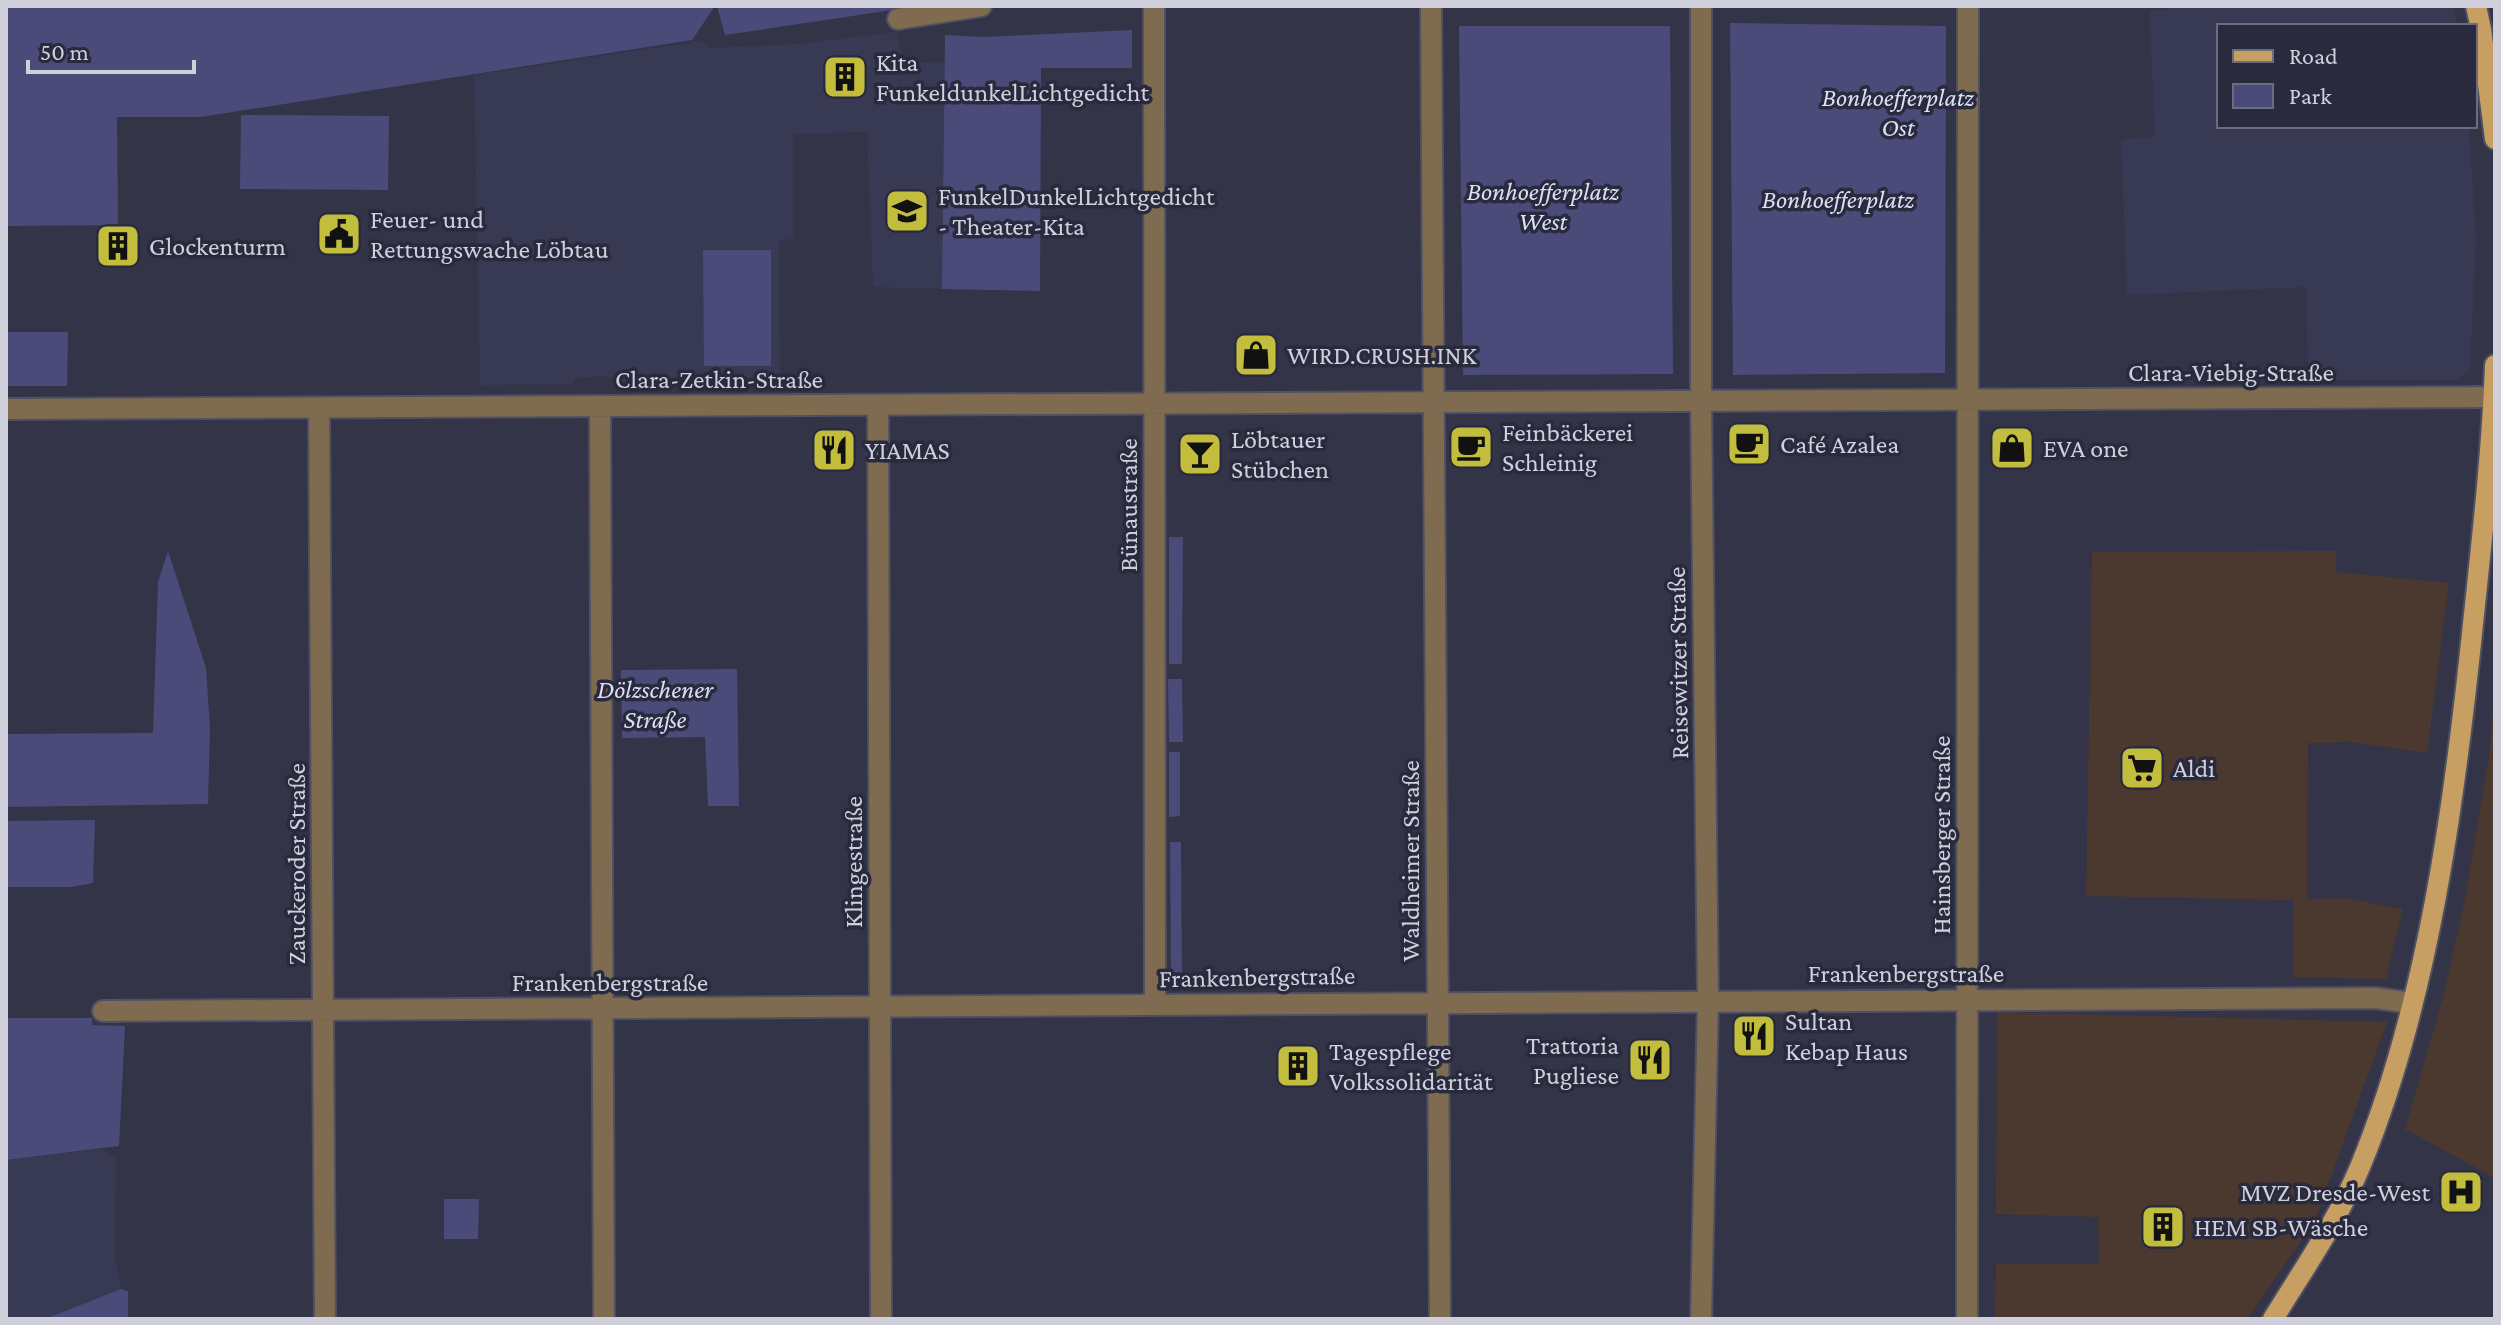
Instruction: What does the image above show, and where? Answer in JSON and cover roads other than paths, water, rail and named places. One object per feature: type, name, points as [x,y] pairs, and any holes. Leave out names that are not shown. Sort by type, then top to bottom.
[{"type":"main road","points":[[2476,6],[2495,139]]},
{"type":"main road","points":[[2273,1319],[2346,1197],[2358,1170],[2394,1071],[2412,1003],[2436,891],[2458,752],[2477,587],[2495,365]]},
{"type":"street","points":[[898,19],[981,6]]},
{"type":"street","name":"Bünaustraße","points":[[1154,6],[1155,1004]]},
{"type":"street","points":[[1431,6],[1432,402],[1968,400],[1968,6]]},
{"type":"street","name":"Reisewitzer Straße","points":[[1701,6],[1701,401],[1708,1000],[1701,1319]]},
{"type":"street","name":"Clara-Viebig-Straße","points":[[1968,400],[2494,397]]},
{"type":"street","name":"Hainsberger Straße","points":[[1967,1319],[1968,400]]},
{"type":"street","name":"Clara-Zetkin-Straße","points":[[6,409],[1432,402]]},
{"type":"street","name":"Waldheimer Straße","points":[[1432,402],[1440,1319]]},
{"type":"street","name":"Klingestraße","points":[[878,405],[881,1319]]},
{"type":"street","points":[[600,406],[604,1319]]},
{"type":"street","name":"Zauckeroder Straße","points":[[319,408],[325,1319]]},
{"type":"street","name":"Frankenbergstraße","points":[[103,1011],[1967,999],[2375,998],[2412,1003]]},
{"type":"place","name":"Kita FunkeldunkelLichtgedicht","points":[[845,77]]},
{"type":"place","name":"FunkelDunkelLichtgedicht - Theater-Kita","points":[[907,211]]},
{"type":"place","name":"Feuer- und Rettungswache Löbtau","points":[[339,234]]},
{"type":"place","name":"Glockenturm","points":[[118,246]]},
{"type":"place","name":"WIRD.CRUSH.INK","points":[[1256,355]]},
{"type":"place","name":"Café Azalea","points":[[1749,444]]},
{"type":"place","name":"Feinbäckerei Schleinig","points":[[1471,447]]},
{"type":"place","name":"EVA one","points":[[2012,448]]},
{"type":"place","name":"YIAMAS","points":[[834,450]]},
{"type":"place","name":"Löbtauer Stübchen","points":[[1200,454]]},
{"type":"place","name":"Aldi","points":[[2142,768]]},
{"type":"place","name":"Sultan Kebap Haus","points":[[1754,1036]]},
{"type":"place","name":"Trattoria Pugliese","points":[[1650,1060]]},
{"type":"place","name":"Tagespflege Volkssolidarität","points":[[1298,1066]]},
{"type":"place","name":"MVZ Dresde-West","points":[[2461,1192]]},
{"type":"place","name":"HEM SB-Wäsche","points":[[2163,1227]]},
{"type":"park label","name":"Bonhoefferplatz Ost","points":[[1898,112]]},
{"type":"park label","name":"Bonhoefferplatz","points":[[1838,199]]},
{"type":"park label","name":"Bonhoefferplatz West","points":[[1543,206]]},
{"type":"park label","name":"Dölzschener Straße","points":[[655,704]]}]
